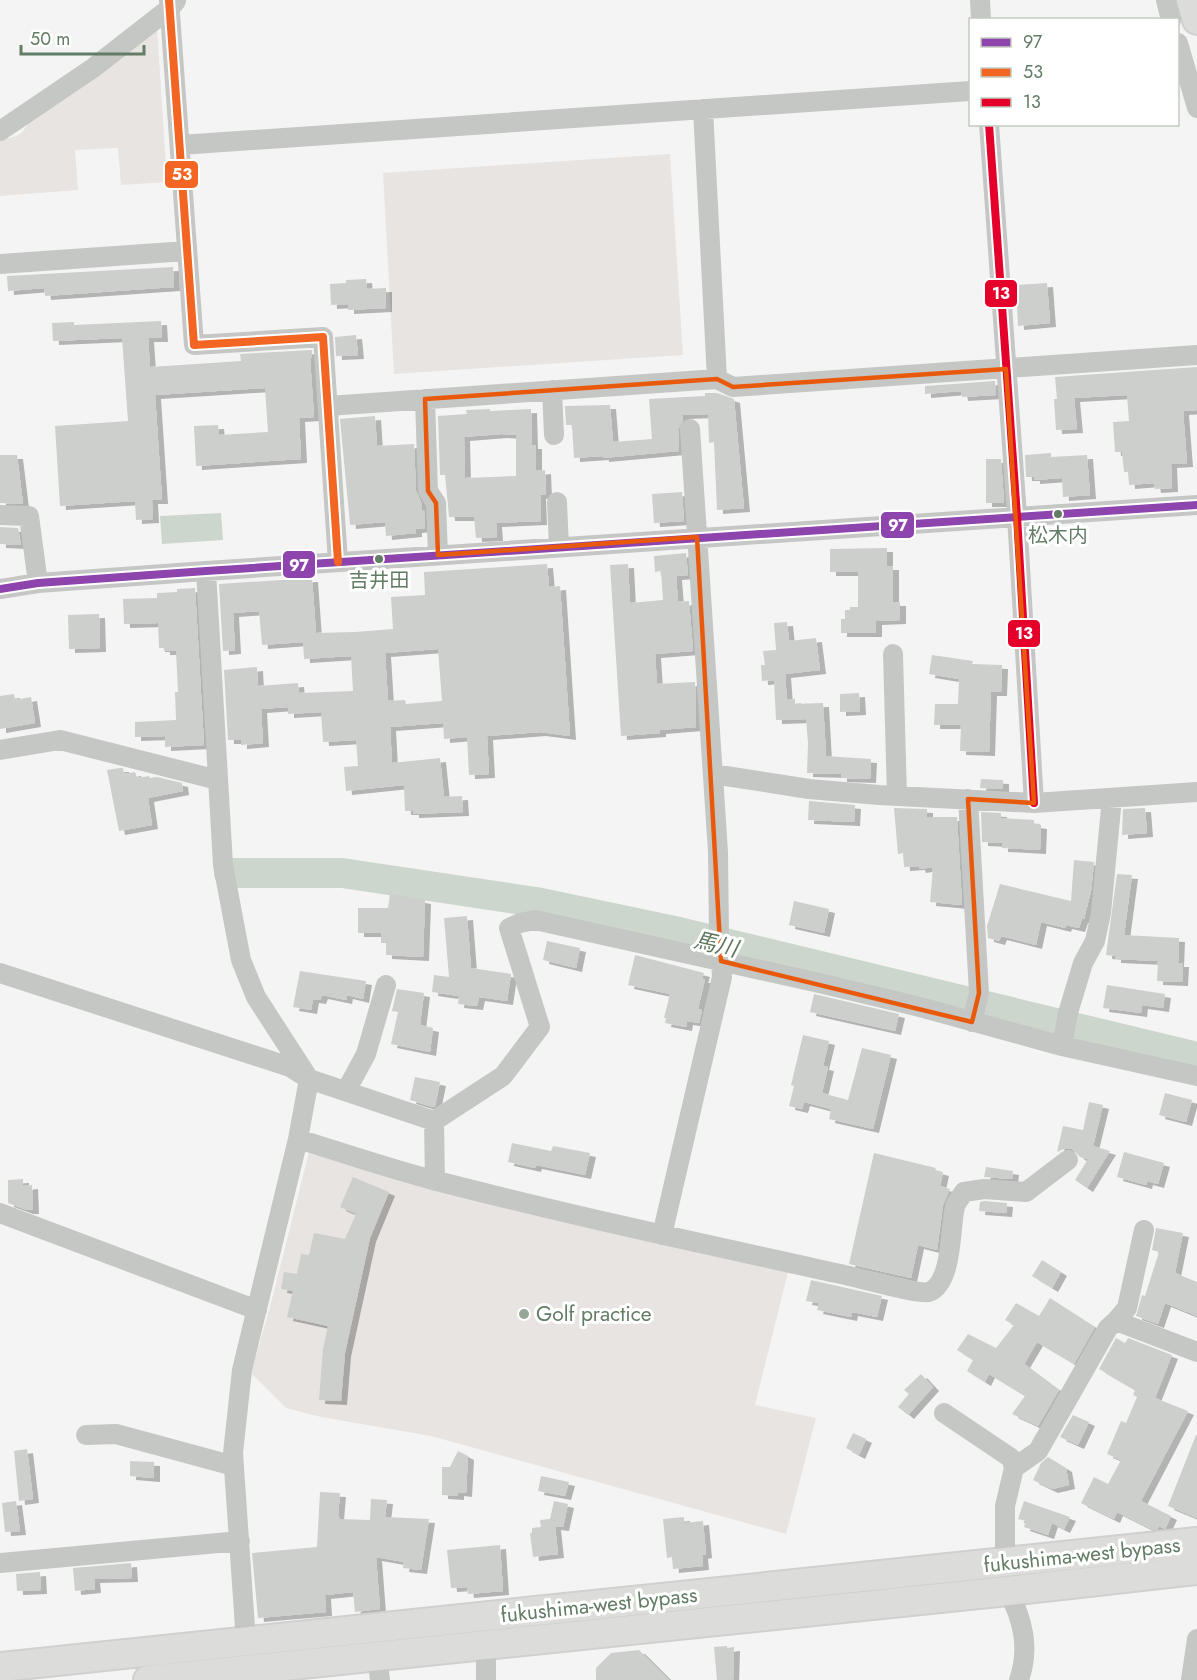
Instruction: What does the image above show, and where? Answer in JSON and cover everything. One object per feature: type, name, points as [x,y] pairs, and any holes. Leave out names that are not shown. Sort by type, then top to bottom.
[{"type":"highway","points":[[1191,0],[1197,20]]},
{"type":"highway","name":"fukushima-west bypass","points":[[0,1667],[1197,1542]]},
{"type":"highway","name":"fukushima-west bypass","points":[[148,1680],[378,1668],[486,1646],[1197,1570]]},
{"type":"street","points":[[980,0],[981,18]]},
{"type":"street","points":[[1166,0],[1170,18]]},
{"type":"street","points":[[0,131],[93,68],[172,3]]},
{"type":"street","points":[[172,3],[194,345],[323,337],[338,562]]},
{"type":"street","points":[[1179,51],[1182,75],[1197,108]]},
{"type":"street","points":[[180,145],[969,91]]},
{"type":"street","points":[[703,110],[717,379]]},
{"type":"street","points":[[989,126],[1017,516],[1034,803]]},
{"type":"street","points":[[0,264],[188,251]]},
{"type":"street","points":[[328,406],[717,379],[733,387],[1197,355]]},
{"type":"street","points":[[552,390],[554,435]]},
{"type":"street","points":[[424,399],[428,491],[436,503],[438,555]]},
{"type":"street","points":[[662,1235],[722,977],[718,852],[690,429]]},
{"type":"street","points":[[557,502],[559,547]]},
{"type":"street","points":[[0,590],[38,583],[206,571],[1197,505]]},
{"type":"street","points":[[0,514],[29,516],[38,583]]},
{"type":"street","points":[[206,571],[223,865],[241,960],[256,997],[309,1079],[298,1139],[242,1370],[238,1398],[233,1453],[246,1642]]},
{"type":"street","points":[[893,654],[897,796]]},
{"type":"street","points":[[0,750],[60,741],[218,780]]},
{"type":"street","points":[[713,774],[809,789],[1034,803],[1197,792]]},
{"type":"street","points":[[1063,1041],[1068,1013],[1083,963],[1095,941],[1101,913],[1112,798]]},
{"type":"street","points":[[968,800],[976,1008]]},
{"type":"street","points":[[434,1121],[503,1076],[540,1027],[509,928],[519,923],[535,920],[720,950],[916,1006],[976,1008],[1063,1041],[1197,1076]]},
{"type":"street","points":[[0,973],[290,1067],[309,1079],[434,1121]]},
{"type":"street","points":[[346,1091],[366,1054],[386,986]]},
{"type":"street","points":[[434,1121],[435,1181]]},
{"type":"street","points":[[298,1139],[435,1181],[911,1291],[929,1292],[937,1286],[944,1273],[949,1256],[955,1206],[964,1192],[984,1189],[1026,1191],[1068,1160]]},
{"type":"street","points":[[0,1214],[257,1310]]},
{"type":"street","points":[[1014,1468],[1038,1451],[1108,1328],[1127,1308],[1144,1230]]},
{"type":"street","points":[[1116,1321],[1197,1352]]},
{"type":"street","points":[[944,1413],[1011,1458],[1014,1468],[1005,1506],[1005,1563]]},
{"type":"street","points":[[86,1435],[116,1434],[234,1466]]},
{"type":"street","points":[[0,1563],[240,1541]]},
{"type":"street","points":[[1008,1591],[1020,1616],[1025,1643],[1025,1657],[1019,1680]]},
{"type":"street","points":[[1191,1680],[1197,1639]]},
{"type":"street","points":[[486,1646],[486,1680]]},
{"type":"highlighted area","points":[[1006,369],[1034,803],[968,799],[979,993],[972,1022],[721,961],[697,537],[438,555],[436,503],[428,491],[425,399],[717,379],[733,387]]},
{"type":"shaded area","points":[[157,28],[167,182],[121,185],[118,148],[75,150],[78,190],[0,196],[0,140],[23,131],[31,115]]},
{"type":"shaded area","points":[[670,154],[683,355],[394,374],[383,173]]},
{"type":"shaded area","points":[[221,513],[223,540],[162,544],[160,516]]},
{"type":"shaded area","points":[[309,1152],[405,1183],[788,1272],[755,1405],[816,1418],[786,1534],[431,1436],[321,1417],[286,1408],[251,1373]]},
{"type":"building","points":[[173,267],[174,287],[45,296],[44,288],[8,291],[7,276]]},
{"type":"building","points":[[366,279],[367,289],[386,288],[386,308],[348,310],[348,304],[331,305],[330,284]]},
{"type":"building","points":[[1047,283],[1050,323],[1018,326],[1016,285]]},
{"type":"building","points":[[161,321],[162,338],[148,338],[150,367],[241,361],[240,354],[312,350],[312,358],[310,358],[314,417],[299,418],[301,459],[196,466],[194,426],[218,425],[219,435],[268,432],[265,388],[155,395],[162,500],[152,500],[153,519],[136,520],[135,501],[60,506],[55,426],[128,421],[122,338],[53,341],[52,323],[74,322],[74,325]]},
{"type":"building","points":[[356,335],[358,355],[336,356],[335,337]]},
{"type":"building","points":[[1197,367],[1197,410],[1183,411],[1187,463],[1171,464],[1172,488],[1155,489],[1154,483],[1129,485],[1128,472],[1124,472],[1122,452],[1115,452],[1113,422],[1129,421],[1127,395],[1074,398],[1077,429],[1056,430],[1055,377]]},
{"type":"building","points":[[995,381],[996,395],[962,397],[961,391],[925,394],[925,386]]},
{"type":"building","points":[[705,393],[717,393],[734,399],[744,508],[717,510],[714,442],[709,443],[708,414],[682,415],[683,420],[678,429],[679,451],[603,458],[603,456],[574,458],[572,425],[566,425],[565,406],[610,405],[613,442],[652,439],[649,399],[705,396]]},
{"type":"building","points":[[531,409],[532,445],[536,445],[536,471],[545,470],[546,494],[540,495],[541,521],[496,523],[497,537],[476,538],[474,517],[449,517],[445,475],[440,475],[438,416],[467,414],[466,410]],"holes":[[[516,435],[516,476],[465,478],[464,437]]]},
{"type":"building","points":[[375,416],[377,446],[414,444],[416,491],[422,510],[424,510],[425,528],[416,529],[416,533],[386,536],[385,522],[350,525],[340,419]]},
{"type":"building","points":[[1051,453],[1051,457],[1087,455],[1090,495],[1063,497],[1062,478],[1034,480],[1034,477],[1026,477],[1025,455]]},
{"type":"building","points":[[0,455],[17,455],[23,504],[0,503]]},
{"type":"building","points":[[986,459],[1001,459],[1004,503],[986,503]]},
{"type":"building","points":[[682,492],[684,521],[654,523],[652,494]]},
{"type":"building","points":[[0,527],[18,528],[21,545],[0,544]]},
{"type":"building","points":[[887,548],[887,566],[893,566],[893,602],[900,602],[900,620],[876,621],[876,633],[841,633],[841,619],[845,619],[845,610],[858,607],[858,572],[830,572],[830,549]]},
{"type":"building","points":[[686,553],[688,575],[676,576],[678,602],[689,601],[693,651],[655,654],[657,684],[695,682],[696,727],[621,736],[610,565],[628,564],[630,603],[663,600],[661,571],[655,572],[654,556]]},
{"type":"building","points":[[547,564],[549,587],[560,586],[570,736],[540,732],[487,736],[489,774],[469,775],[467,737],[444,739],[443,723],[390,727],[392,763],[440,758],[444,797],[462,796],[463,812],[413,814],[413,811],[405,811],[404,785],[346,791],[344,767],[358,766],[356,740],[323,742],[321,712],[288,714],[288,707],[261,709],[263,743],[241,745],[241,740],[228,740],[224,670],[257,667],[258,686],[298,683],[299,693],[353,691],[351,656],[304,659],[303,642],[262,645],[259,611],[233,613],[235,650],[223,651],[219,584],[312,578],[316,633],[355,632],[393,629],[391,597],[425,595],[424,572]],"holes":[[[438,649],[442,701],[406,704],[405,700],[388,701],[385,653]]]},
{"type":"building","points":[[195,588],[204,745],[165,747],[165,736],[135,737],[135,722],[176,720],[175,692],[178,692],[176,651],[164,651],[164,648],[159,648],[158,623],[124,624],[123,599],[157,598],[157,593]]},
{"type":"building","points":[[99,614],[100,648],[69,649],[68,615]]},
{"type":"building","points":[[787,622],[789,641],[816,638],[820,670],[785,674],[787,700],[795,699],[795,704],[823,703],[826,756],[871,759],[870,779],[841,778],[841,774],[807,773],[806,719],[776,720],[774,680],[762,681],[761,665],[765,665],[763,651],[776,650],[774,623]]},
{"type":"building","points":[[932,655],[973,661],[972,664],[1002,665],[1001,692],[991,692],[989,752],[960,751],[961,725],[934,725],[935,704],[958,704],[959,679],[929,674]]},
{"type":"building","points":[[859,693],[860,711],[840,712],[840,694]]},
{"type":"building","points":[[14,694],[15,700],[31,697],[35,723],[0,729],[0,696]]},
{"type":"building","points":[[123,768],[124,774],[135,772],[137,778],[149,776],[182,783],[183,791],[148,798],[152,825],[119,831],[107,770]]},
{"type":"building","points":[[981,779],[1003,780],[1003,789],[980,788]]},
{"type":"building","points":[[809,801],[855,805],[854,822],[808,820]]},
{"type":"building","points":[[894,808],[927,809],[927,817],[957,817],[962,905],[930,902],[933,867],[920,869],[919,866],[904,867],[903,853],[898,854]]},
{"type":"building","points":[[1145,808],[1147,833],[1122,835],[1123,809]]},
{"type":"building","points":[[981,812],[1001,813],[1001,818],[1034,820],[1034,824],[1041,825],[1040,850],[1002,848],[1002,843],[982,842]]},
{"type":"building","points":[[1074,860],[1094,862],[1091,891],[1084,919],[1079,928],[1066,925],[1065,928],[1041,922],[1036,945],[1001,936],[999,941],[988,938],[987,926],[1000,884],[1071,901]]},
{"type":"building","points":[[1117,874],[1132,875],[1124,935],[1179,938],[1178,963],[1183,963],[1182,982],[1157,981],[1158,961],[1115,959],[1115,956],[1106,955]]},
{"type":"building","points":[[390,894],[425,900],[423,957],[386,955],[386,943],[381,943],[381,933],[358,933],[358,908],[388,908]]},
{"type":"building","points":[[794,901],[829,909],[824,933],[789,925]]},
{"type":"building","points":[[467,916],[471,968],[511,974],[507,1001],[479,997],[477,1006],[458,1004],[459,996],[432,992],[434,975],[449,977],[444,918]]},
{"type":"building","points":[[547,941],[580,948],[576,968],[543,960]]},
{"type":"building","points":[[635,955],[704,973],[702,979],[705,979],[698,1009],[702,1010],[699,1023],[687,1021],[686,1027],[665,1023],[666,1018],[664,1018],[670,994],[628,985]]},
{"type":"building","points":[[300,971],[366,981],[363,999],[347,995],[346,1000],[322,995],[320,1000],[313,999],[311,1010],[293,1007]]},
{"type":"building","points":[[1107,985],[1165,994],[1163,1008],[1142,1005],[1141,1013],[1103,1008]]},
{"type":"building","points":[[397,989],[424,993],[420,1025],[433,1028],[430,1052],[391,1044],[398,1012],[392,1011]]},
{"type":"building","points":[[814,994],[899,1014],[895,1031],[810,1012]]},
{"type":"building","points":[[803,1035],[829,1041],[823,1066],[828,1067],[822,1093],[848,1100],[862,1048],[891,1055],[873,1129],[829,1119],[831,1109],[804,1102],[802,1109],[789,1106],[794,1086],[791,1085]]},
{"type":"building","points":[[415,1077],[440,1082],[435,1106],[410,1100]]},
{"type":"building","points":[[1165,1093],[1192,1100],[1186,1122],[1159,1115]]},
{"type":"building","points":[[1089,1102],[1103,1105],[1093,1146],[1110,1151],[1087,1188],[1075,1180],[1088,1159],[1080,1157],[1072,1149],[1066,1148],[1057,1152],[1063,1126],[1083,1130]]},
{"type":"building","points":[[512,1143],[551,1151],[553,1146],[590,1153],[585,1175],[508,1162]]},
{"type":"building","points":[[1124,1152],[1164,1163],[1158,1184],[1147,1181],[1146,1185],[1117,1177]]},
{"type":"building","points":[[874,1153],[936,1168],[935,1170],[943,1172],[940,1186],[950,1189],[943,1205],[937,1250],[918,1245],[911,1278],[849,1264]]},
{"type":"building","points":[[986,1167],[1013,1171],[1012,1179],[984,1177]]},
{"type":"building","points":[[353,1177],[389,1192],[370,1238],[345,1353],[341,1401],[319,1400],[323,1349],[328,1326],[287,1317],[293,1291],[281,1289],[284,1272],[297,1274],[301,1254],[309,1255],[314,1233],[345,1239],[356,1214],[340,1207]]},
{"type":"building","points":[[23,1179],[23,1186],[32,1185],[33,1210],[8,1203],[8,1180]]},
{"type":"building","points":[[980,1202],[1007,1203],[1006,1213],[979,1211]]},
{"type":"building","points":[[1156,1228],[1183,1233],[1175,1273],[1197,1282],[1197,1316],[1165,1303],[1158,1324],[1136,1316],[1159,1252],[1152,1250]]},
{"type":"building","points":[[1042,1260],[1061,1272],[1052,1288],[1032,1276]]},
{"type":"building","points":[[811,1280],[882,1296],[877,1317],[852,1312],[851,1317],[817,1310],[819,1303],[806,1301]]},
{"type":"building","points":[[1050,1298],[1095,1327],[1074,1364],[1037,1342],[1024,1364],[1059,1390],[1038,1426],[1012,1414],[1025,1396],[989,1374],[985,1382],[967,1371],[973,1360],[957,1350],[968,1334],[996,1348],[1014,1325],[1005,1320],[1016,1303],[1039,1316]]},
{"type":"building","points":[[1116,1338],[1125,1343],[1128,1338],[1172,1355],[1155,1398],[1188,1411],[1141,1501],[1171,1516],[1165,1529],[1159,1526],[1157,1530],[1153,1530],[1117,1512],[1114,1519],[1081,1503],[1094,1477],[1108,1484],[1121,1460],[1107,1454],[1121,1421],[1126,1423],[1137,1397],[1133,1395],[1135,1390],[1099,1369]]},
{"type":"building","points":[[921,1374],[933,1387],[908,1415],[898,1407],[909,1394],[904,1390]]},
{"type":"building","points":[[1073,1415],[1089,1422],[1078,1445],[1060,1437]]},
{"type":"building","points":[[853,1433],[866,1439],[859,1455],[846,1448]]},
{"type":"building","points":[[1197,1435],[1197,1518],[1168,1506]]},
{"type":"building","points":[[27,1449],[33,1499],[19,1501],[14,1451]]},
{"type":"building","points":[[458,1451],[468,1456],[466,1493],[458,1492],[458,1496],[442,1495],[442,1467],[450,1467]]},
{"type":"building","points":[[1048,1457],[1066,1468],[1069,1485],[1052,1489],[1033,1480],[1041,1463]]},
{"type":"building","points":[[130,1461],[154,1462],[154,1478],[130,1476]]},
{"type":"building","points":[[541,1476],[569,1482],[565,1496],[538,1491]]},
{"type":"building","points":[[320,1492],[340,1493],[338,1516],[340,1519],[370,1520],[371,1499],[387,1500],[385,1517],[429,1519],[421,1570],[403,1568],[404,1562],[376,1557],[380,1609],[355,1612],[353,1592],[325,1595],[326,1612],[258,1618],[252,1553],[317,1547]]},
{"type":"building","points":[[16,1501],[20,1531],[5,1532],[2,1503]]},
{"type":"building","points":[[554,1501],[568,1504],[563,1527],[555,1526],[558,1554],[533,1557],[530,1533],[532,1533],[532,1528],[541,1527],[540,1520],[550,1519]]},
{"type":"building","points":[[1024,1501],[1070,1517],[1064,1529],[1052,1523],[1048,1535],[1024,1527],[1026,1521],[1018,1519]]},
{"type":"building","points":[[684,1517],[684,1523],[703,1521],[706,1554],[702,1555],[703,1566],[673,1569],[672,1557],[667,1558],[663,1519]]},
{"type":"building","points":[[500,1545],[503,1591],[468,1594],[467,1587],[451,1588],[447,1550]]},
{"type":"building","points":[[131,1563],[132,1578],[94,1579],[95,1589],[75,1591],[73,1568]]},
{"type":"building","points":[[40,1572],[41,1590],[17,1591],[16,1574]]},
{"type":"building","points":[[727,1646],[727,1648],[734,1647],[733,1680],[717,1680],[714,1647]]},
{"type":"building","points":[[639,1650],[669,1680],[596,1680],[596,1668],[611,1653]]},
{"type":"waterway","name":"馬川","points":[[229,873],[342,873],[536,902],[679,932],[1197,1057]]},
{"type":"transit line","name":"53","points":[[169,0],[194,345],[323,337],[338,562]]},
{"type":"transit line","name":"13","points":[[989,126],[1017,516],[1034,803]]},
{"type":"transit line","name":"97","points":[[0,589],[38,583],[206,571],[1197,505]]},
{"type":"place","name":"松木内","points":[[1058,514]]},
{"type":"place","name":"吉井田","points":[[379,559]]},
{"type":"place","name":"Golf practice","points":[[524,1314]]}]
